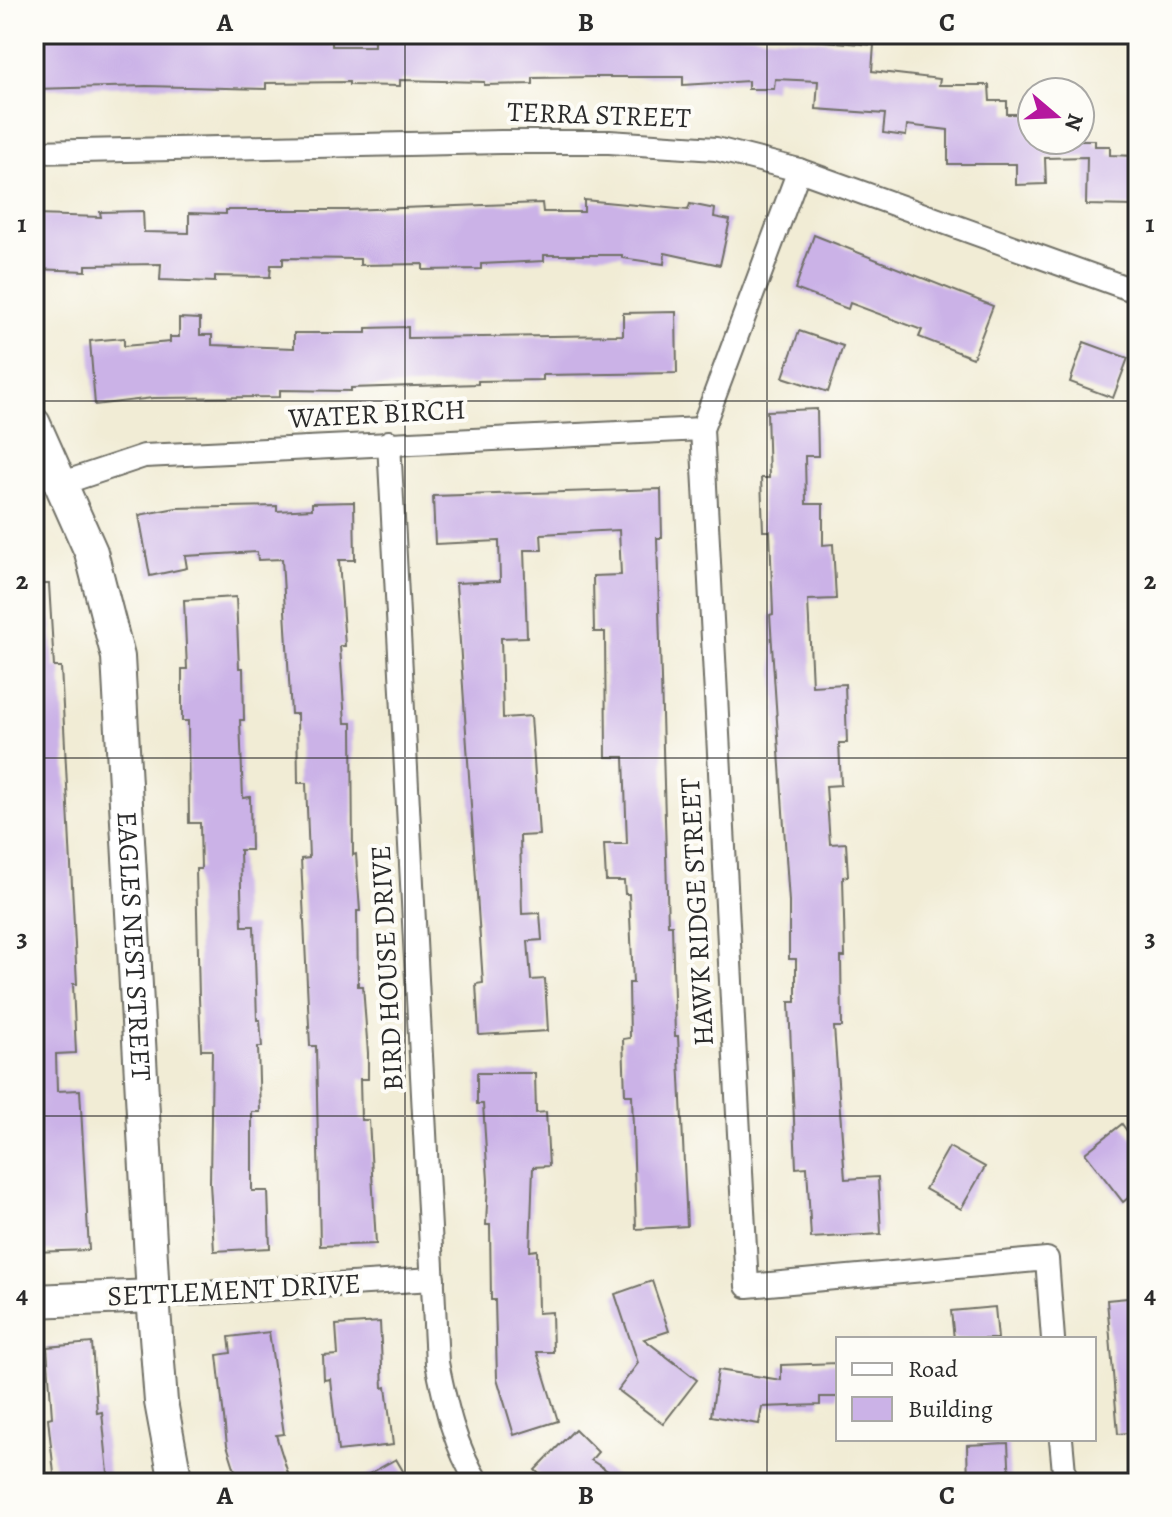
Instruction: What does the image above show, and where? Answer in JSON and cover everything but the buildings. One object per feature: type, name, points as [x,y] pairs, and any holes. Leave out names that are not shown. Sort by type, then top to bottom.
[{"type":"street","name":"TERRA STREET","points":[[34,152],[609,142],[716,149],[799,170],[1138,292]]},
{"type":"street","name":"HAWK RIDGE STREET","points":[[799,170],[702,429],[747,1286],[1047,1259],[1053,1337]]},
{"type":"street","name":"EAGLES NEST STREET","points":[[34,424],[91,552],[106,602],[121,682],[153,1296],[161,1402],[176,1483]]},
{"type":"street","name":"WATER BIRCH","points":[[60,484],[144,456],[702,429]]},
{"type":"street","name":"BIRD HOUSE DRIVE","points":[[389,442],[437,1363],[450,1424],[461,1457],[478,1483]]},
{"type":"street","name":"SETTLEMENT DRIVE","points":[[34,1301],[433,1279]]},
{"type":"street","points":[[1061,1441],[1065,1483]]}]
